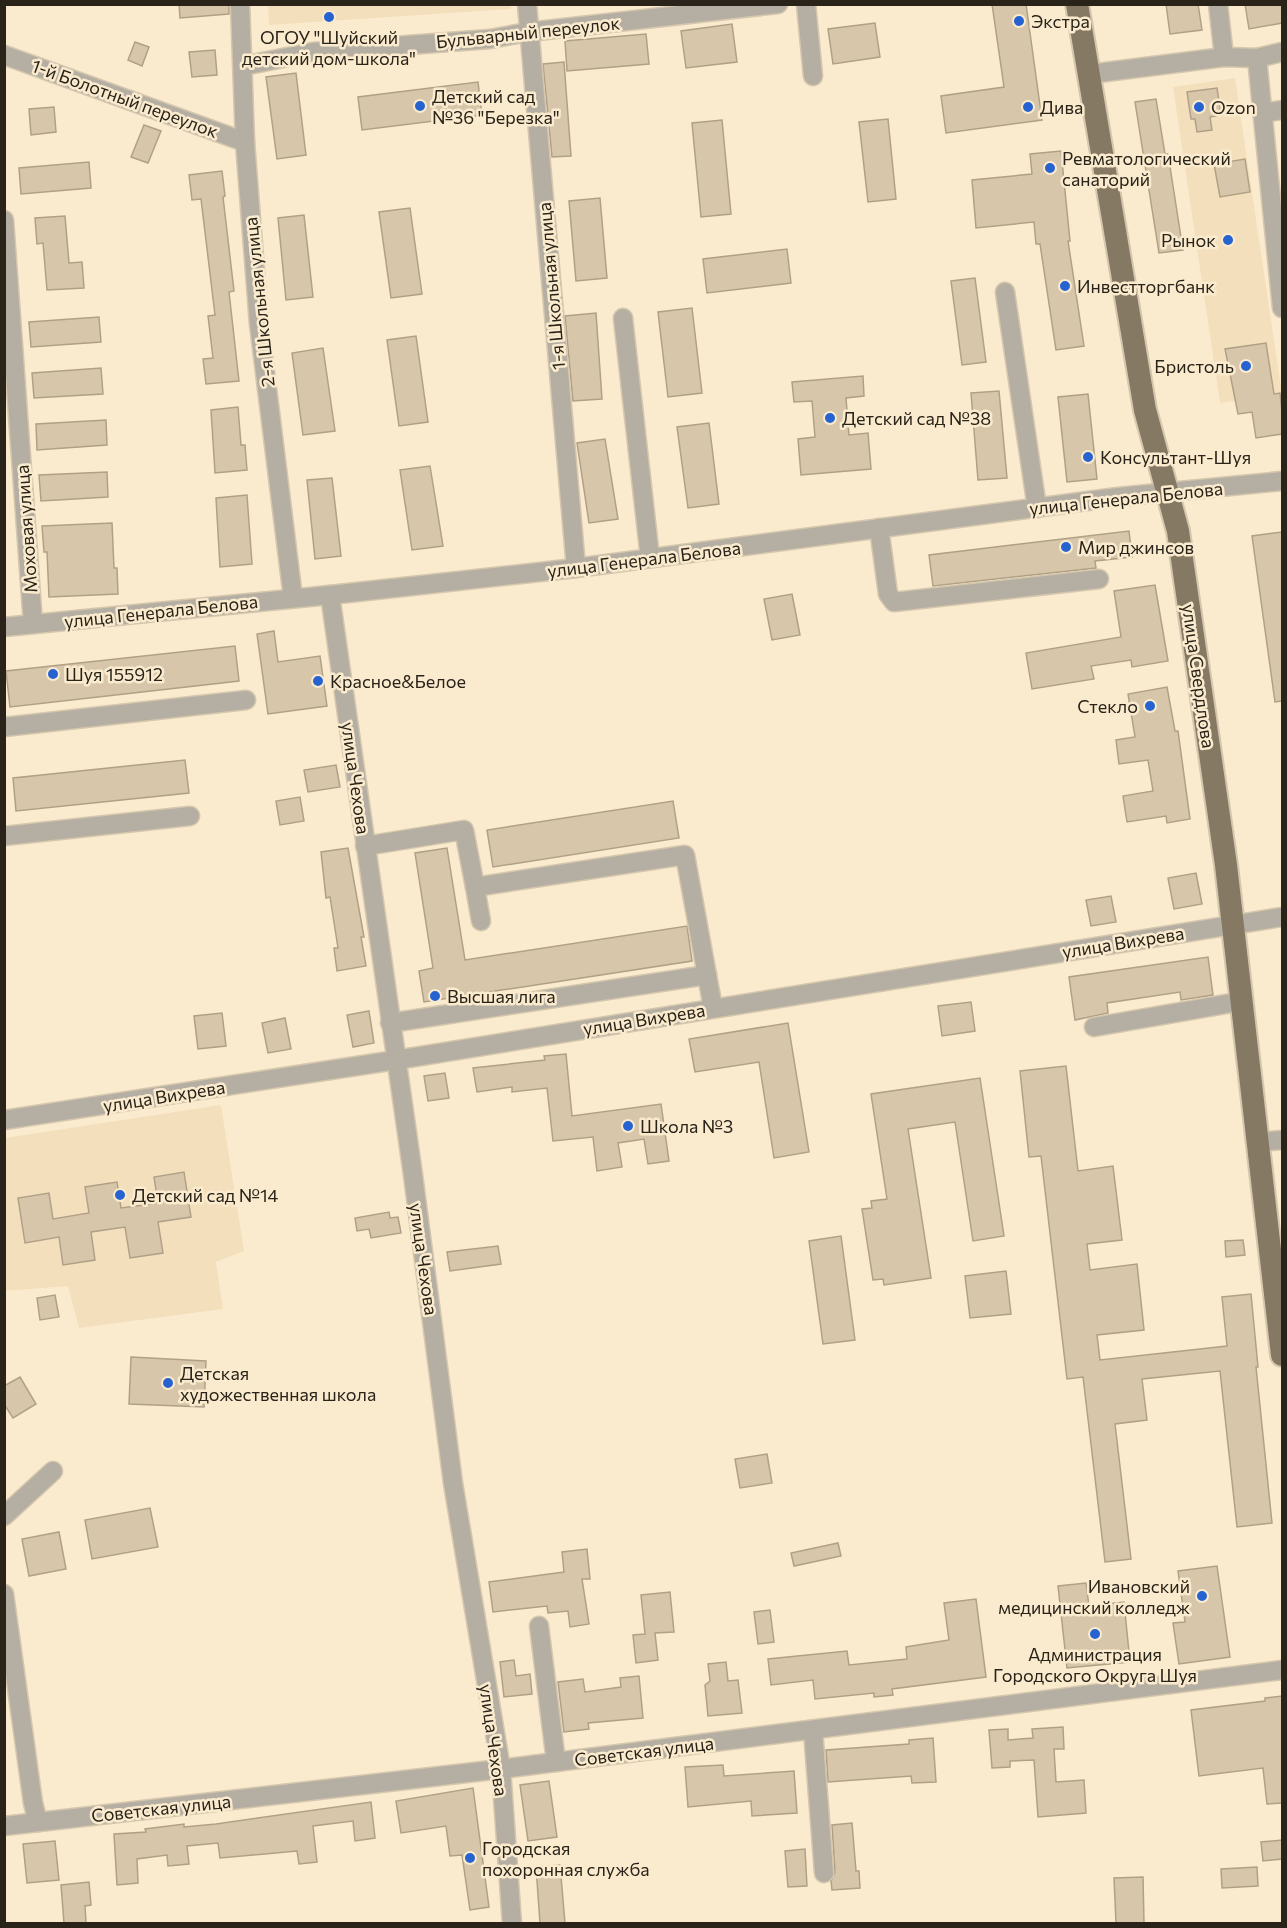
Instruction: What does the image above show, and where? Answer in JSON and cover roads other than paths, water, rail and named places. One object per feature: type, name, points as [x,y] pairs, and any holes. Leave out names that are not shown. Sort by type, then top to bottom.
[{"type":"main road","name":"улица Свердлова","points":[[1077,4],[1145,410],[1157,461],[1178,531],[1234,924],[1281,1328],[1282,1355]]},
{"type":"street","name":"2-я Школьная улица","points":[[240,4],[245,142],[259,324],[293,598]]},
{"type":"street","name":"1-я Школьная улица","points":[[527,4],[576,568]]},
{"type":"street","points":[[806,4],[813,76]]},
{"type":"street","points":[[1218,4],[1224,57]]},
{"type":"street","name":"Бульварный переулок","points":[[243,66],[313,52],[490,39],[528,32],[776,5]]},
{"type":"street","points":[[1090,74],[1224,57],[1257,58],[1282,52]]},
{"type":"street","name":"1-й Болотный переулок","points":[[4,55],[245,142]]},
{"type":"street","points":[[1257,58],[1282,308]]},
{"type":"street","points":[[1263,113],[1282,110]]},
{"type":"street","name":"Моховая улица","points":[[4,219],[33,624]]},
{"type":"street","points":[[1005,292],[1037,508]]},
{"type":"street","points":[[623,318],[650,558]]},
{"type":"street","name":"улица Генерала Белова","points":[[4,627],[576,568],[1037,508],[1282,481]]},
{"type":"street","points":[[879,528],[888,594],[894,602],[1099,579]]},
{"type":"street","name":"улица Чехова","points":[[330,595],[453,1483],[501,1769],[512,1923]]},
{"type":"street","points":[[4,727],[246,700]]},
{"type":"street","points":[[4,836],[190,816]]},
{"type":"street","points":[[365,846],[464,830],[482,921]]},
{"type":"street","points":[[475,887],[685,855],[713,1008]]},
{"type":"street","name":"улица Вихрева","points":[[4,1120],[396,1060],[1282,917]]},
{"type":"street","points":[[390,1023],[707,975]]},
{"type":"street","points":[[1094,1027],[1243,1001]]},
{"type":"street","points":[[1259,1143],[1282,1140]]},
{"type":"street","points":[[4,1516],[53,1471]]},
{"type":"street","points":[[4,1594],[33,1803],[38,1822]]},
{"type":"street","points":[[539,1626],[556,1762]]},
{"type":"street","name":"Советская улица","points":[[4,1826],[501,1769],[1282,1670]]},
{"type":"street","points":[[813,1730],[824,1873]]},
{"type":"place","name":"ОГОУ \"Шуйский детский дом-школа\"","points":[[329,17]]},
{"type":"place","name":"Экстра","points":[[1019,21]]},
{"type":"place","name":"Детский сад №36 \"Березка\"","points":[[420,106]]},
{"type":"place","name":"Дива","points":[[1028,107]]},
{"type":"place","name":"Ozon","points":[[1199,107]]},
{"type":"place","name":"Ревматологический санаторий","points":[[1050,168]]},
{"type":"place","name":"Рынок","points":[[1228,240]]},
{"type":"place","name":"Инвестторгбанк","points":[[1065,286]]},
{"type":"place","name":"Бристоль","points":[[1246,366]]},
{"type":"place","name":"Детский сад №38","points":[[830,418]]},
{"type":"place","name":"Консультант-Шуя","points":[[1088,457]]},
{"type":"place","name":"Мир джинсов","points":[[1066,547]]},
{"type":"place","name":"Шуя 155912","points":[[53,674]]},
{"type":"place","name":"Красное&Белое","points":[[318,681]]},
{"type":"place","name":"Стекло","points":[[1150,706]]},
{"type":"place","name":"Высшая лига","points":[[435,996]]},
{"type":"place","name":"Школа №3","points":[[628,1126]]},
{"type":"place","name":"Детский сад №14","points":[[120,1195]]},
{"type":"place","name":"Детская художественная школа","points":[[168,1383]]},
{"type":"place","name":"Ивановский медицинский колледж","points":[[1202,1596]]},
{"type":"place","name":"Администрация Городского Округа Шуя","points":[[1095,1634]]},
{"type":"place","name":"Городская похоронная служба","points":[[470,1858]]}]
